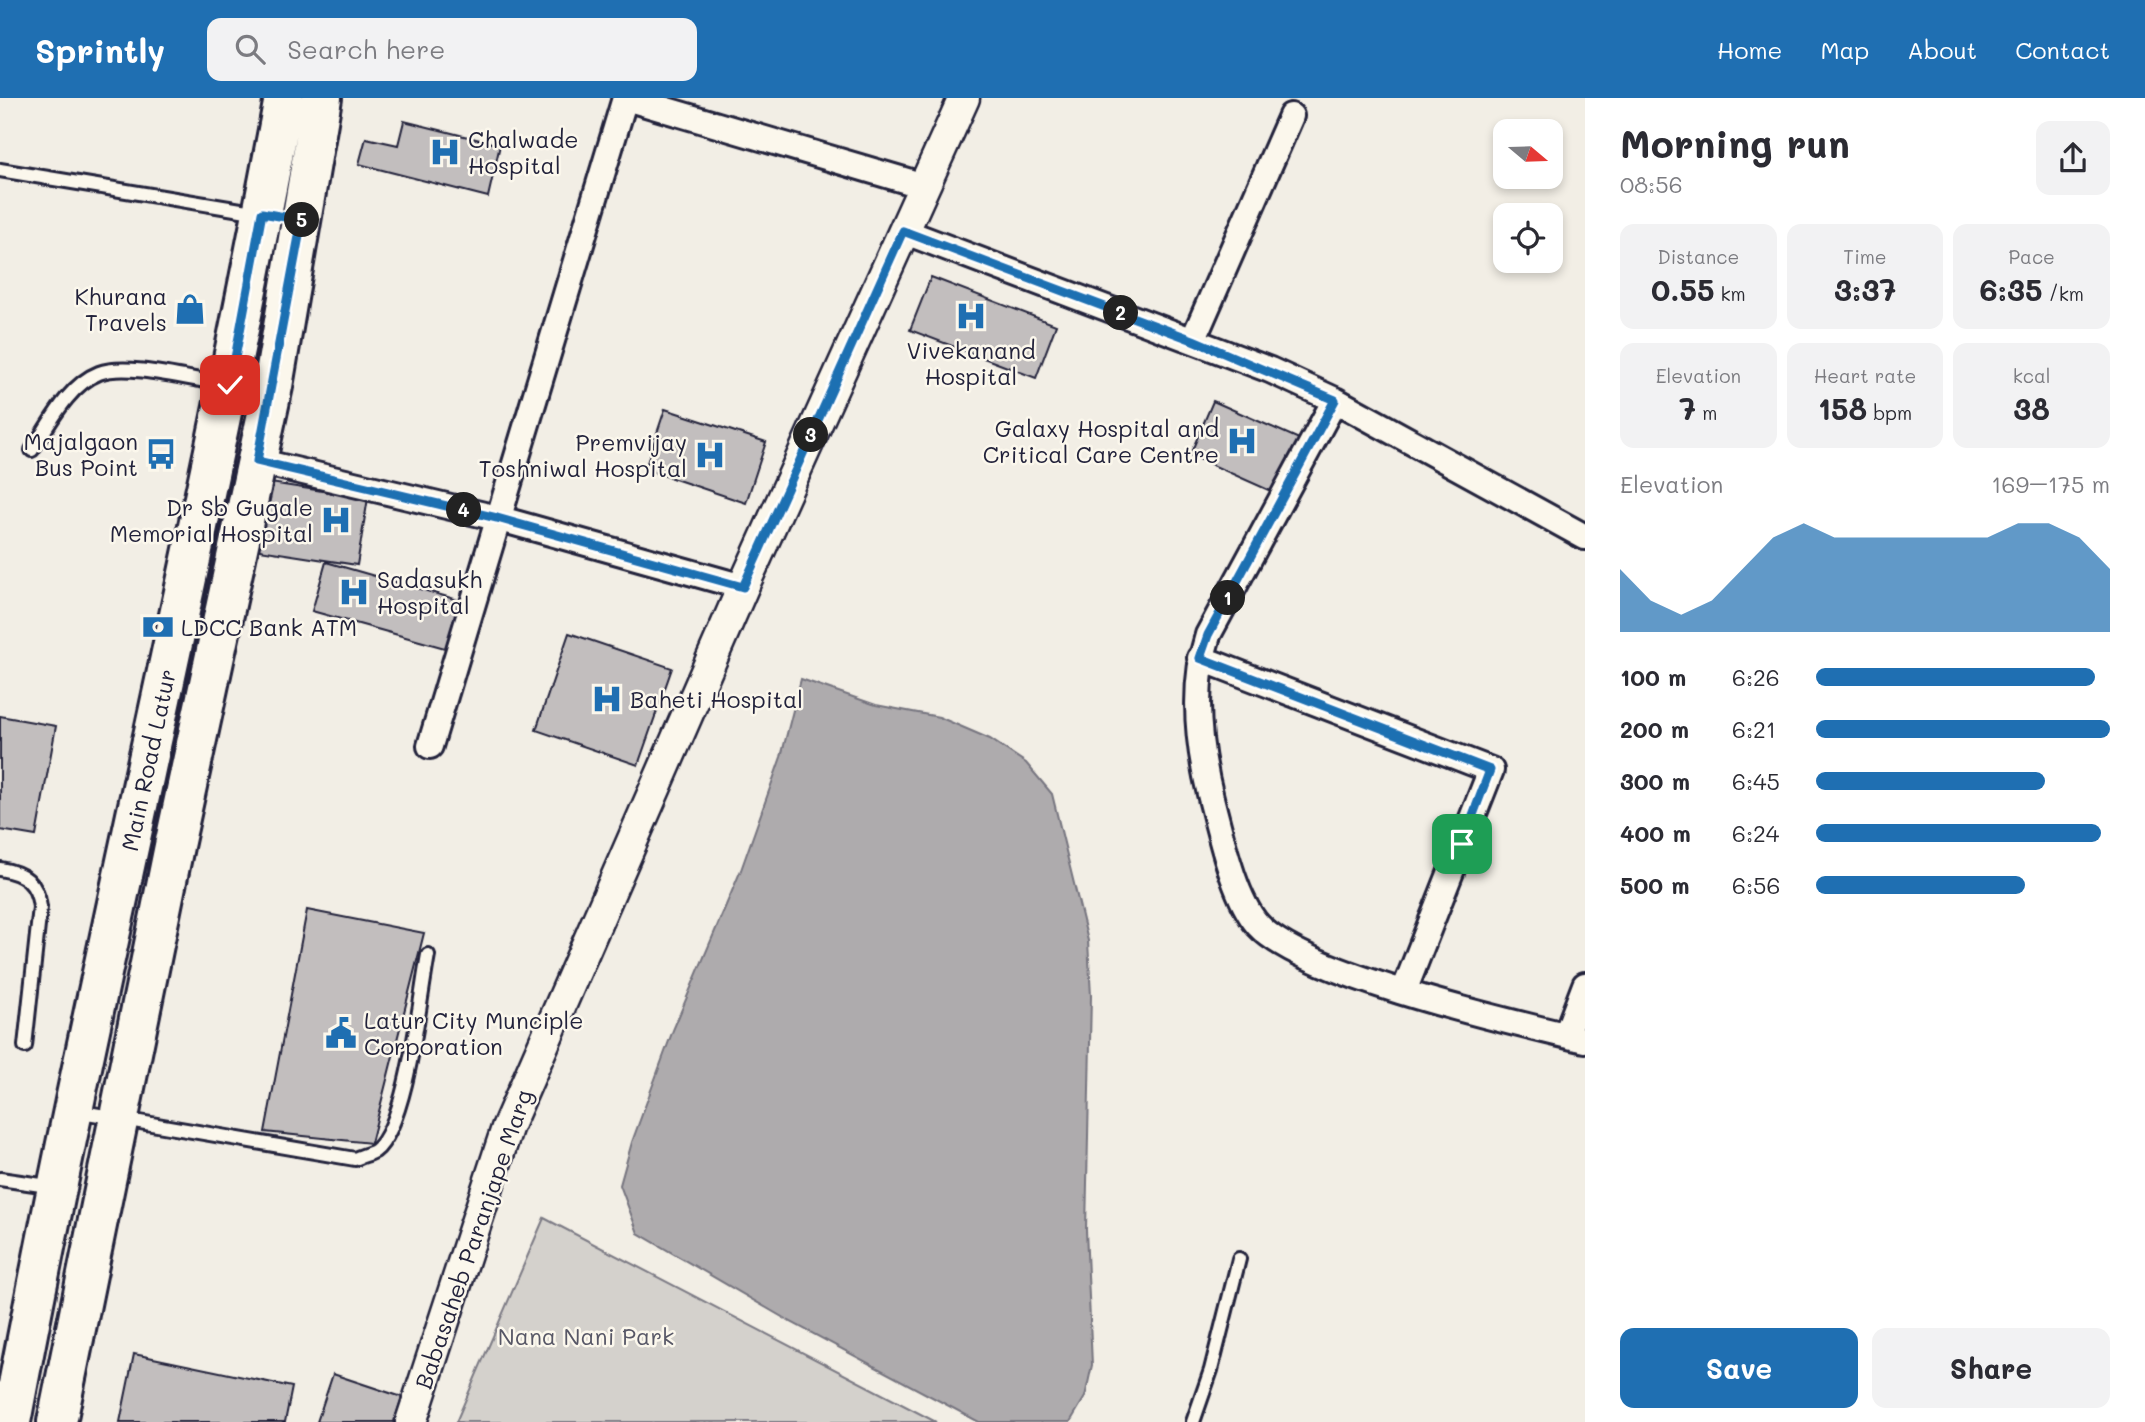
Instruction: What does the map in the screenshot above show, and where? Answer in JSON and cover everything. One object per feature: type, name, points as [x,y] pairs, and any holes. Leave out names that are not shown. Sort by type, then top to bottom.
[{"type":"main road","name":"Main Road Latur","points":[[57,1422],[174,846],[257,461],[282,217],[284,98]]},
{"type":"main road","name":"Main Road Latur","points":[[11,1422],[55,1187],[230,385],[322,98]]},
{"type":"main road","points":[[132,835],[174,846]]},
{"type":"street","points":[[430,746],[625,98],[673,105],[924,186]]},
{"type":"street","name":"Babasaheb Paranjape Marg","points":[[411,1422],[507,1128],[743,587],[964,98]]},
{"type":"street","points":[[1193,340],[1291,116]]},
{"type":"street","points":[[903,231],[1193,340],[1335,400],[1585,537]]},
{"type":"street","points":[[1335,400],[1208,635],[1200,658],[1198,712],[1204,772],[1230,873],[1257,924],[1289,949],[1404,991],[1575,1037],[1585,985]]},
{"type":"street","points":[[257,461],[497,518],[743,587]]},
{"type":"street","points":[[1200,658],[1490,770],[1404,991]]},
{"type":"lane","points":[[0,170],[282,217]]},
{"type":"lane","points":[[32,450],[78,387],[99,373],[127,370],[230,385]]},
{"type":"lane","points":[[0,869],[15,872],[31,881],[38,891],[40,907],[25,1046]]},
{"type":"lane","points":[[72,1111],[118,1116],[355,1159],[376,1150],[391,1130],[402,1096],[428,955]]},
{"type":"lane","points":[[0,1179],[55,1187]]},
{"type":"lane","points":[[1194,1422],[1212,1370],[1239,1259]]},
{"type":"green space","name":"Nana Nani Park","points":[[544,1218],[936,1422],[456,1422]]},
{"type":"shaded area","points":[[801,679],[876,705],[939,717],[990,739],[1026,763],[1052,794],[1088,941],[1091,996],[1086,1230],[1092,1365],[1085,1397],[1070,1422],[979,1422],[789,1321],[638,1233],[620,1185],[632,1142],[673,1030],[741,870],[781,757]]},
{"type":"building","points":[[404,121],[500,145],[488,197],[359,164],[366,138],[398,145]]},
{"type":"building","points":[[931,277],[1056,325],[1036,378],[910,330]]},
{"type":"building","points":[[1213,401],[1306,442],[1282,496],[1190,455]]},
{"type":"building","points":[[665,409],[766,442],[746,503],[645,469]]},
{"type":"building","points":[[264,482],[368,498],[357,565],[253,549]]},
{"type":"building","points":[[326,562],[465,602],[452,650],[312,611]]},
{"type":"building","points":[[569,633],[672,668],[638,765],[536,730]]},
{"type":"building","points":[[0,716],[56,726],[36,836],[0,830]]},
{"type":"building","name":"Latur City Munciple Corporation","points":[[307,910],[424,933],[371,1143],[265,1132]]},
{"type":"building","points":[[134,1354],[292,1387],[285,1422],[120,1422]]},
{"type":"building","points":[[333,1374],[402,1397],[394,1422],[317,1422]]},
{"type":"place","name":"Chalwade Hospital","points":[[445,152]]},
{"type":"place","name":"Khurana Travels","points":[[190,309]]},
{"type":"place","name":"Vivekanand Hospital","points":[[971,316]]},
{"type":"place","name":"Galaxy Hospital and Critical Care Centre","points":[[1242,441]]},
{"type":"place","name":"Majalgaon Bus Point","points":[[161,454]]},
{"type":"place","name":"Premvijay Toshniwal Hospital","points":[[710,455]]},
{"type":"place","name":"Dr Sb Gugale Memorial Hospital","points":[[336,520]]},
{"type":"place","name":"Sadasukh Hospital","points":[[354,592]]},
{"type":"place","name":"LDCC Bank ATM","points":[[158,627]]},
{"type":"place","name":"Baheti Hospital","points":[[607,699]]},
{"type":"place","name":"Latur City Munciple Corporation","points":[[341,1033]]},
{"type":"route","points":[[230,385],[262,213],[302,220],[257,461],[497,518],[743,587],[903,231],[1270,370],[1335,400],[1208,635],[1200,658],[1490,770],[1462,844]]}]
